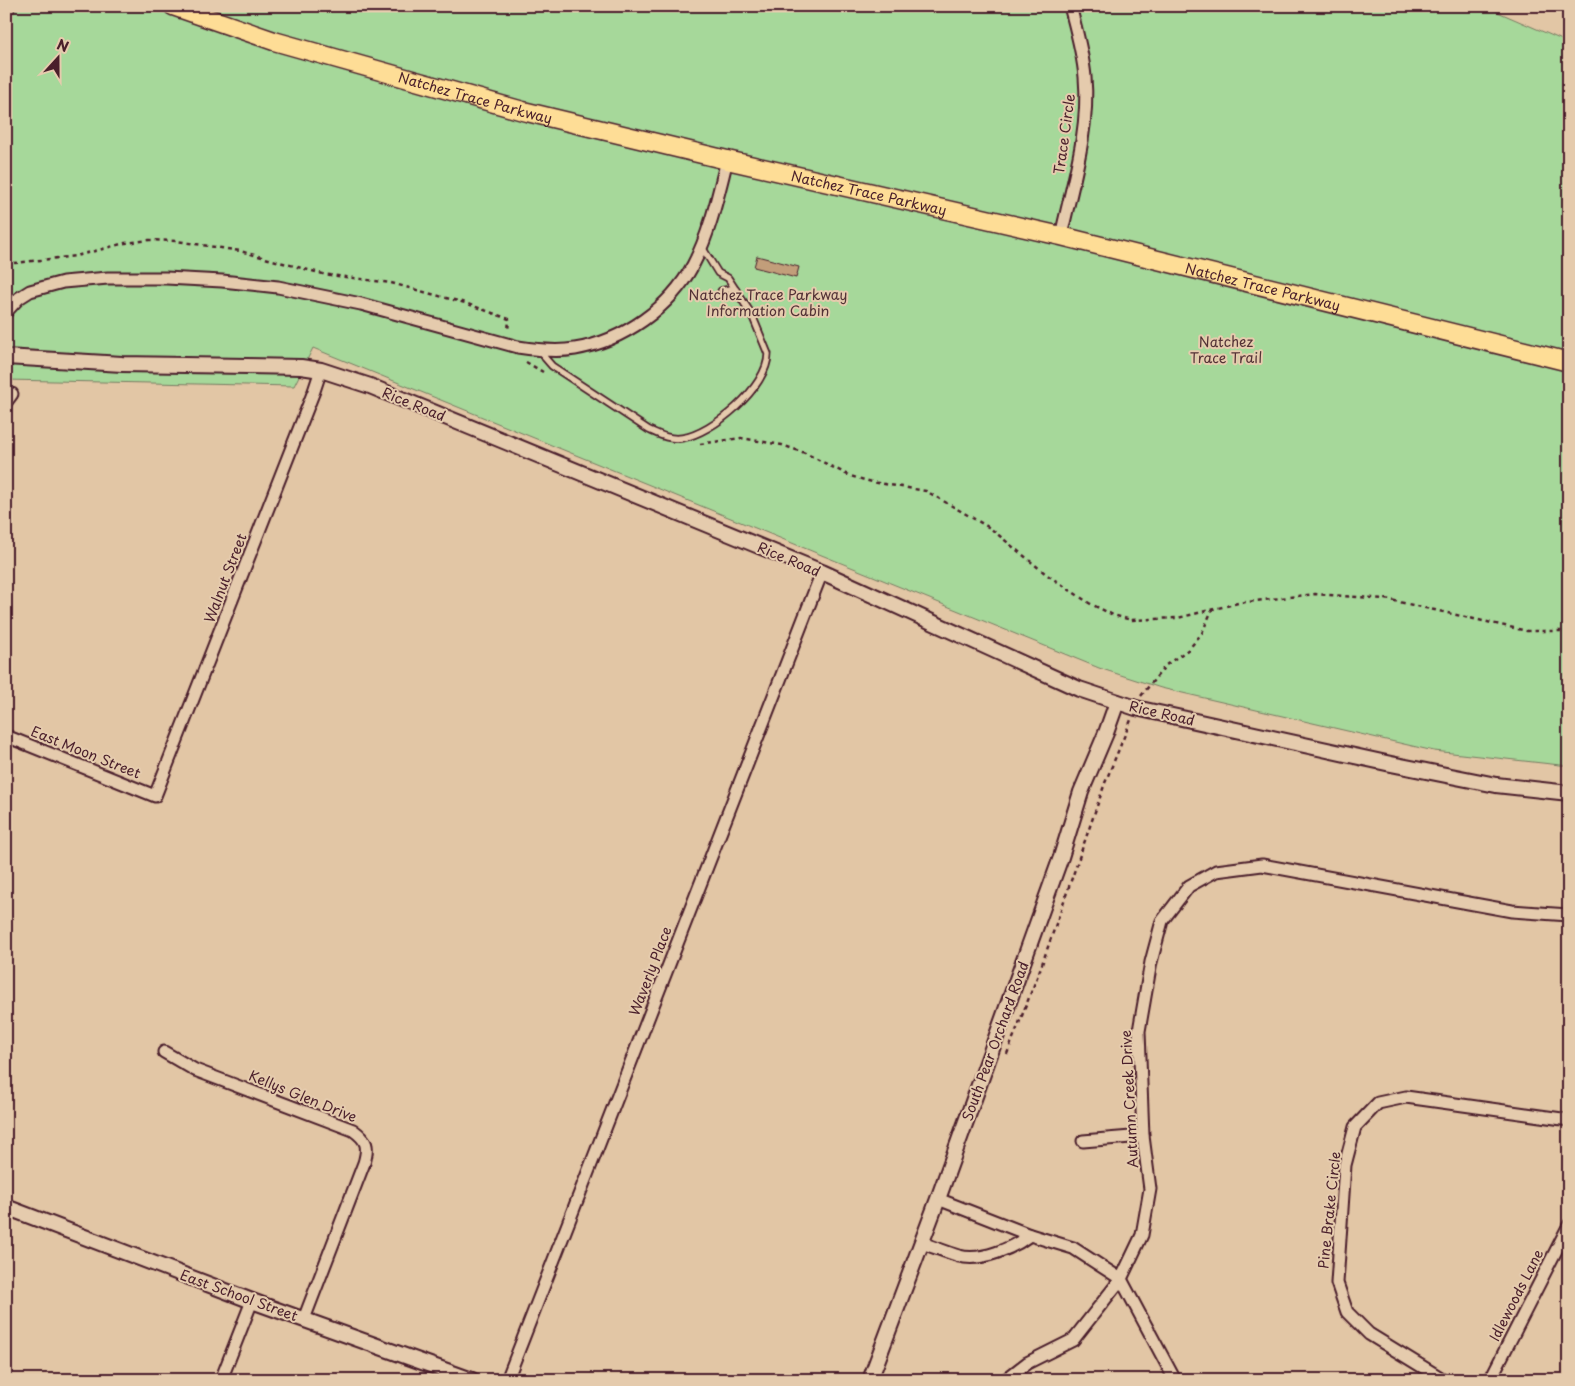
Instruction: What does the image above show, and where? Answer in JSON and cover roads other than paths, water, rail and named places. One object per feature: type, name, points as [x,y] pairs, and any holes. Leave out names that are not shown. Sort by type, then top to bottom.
[{"type":"main road","name":"Natchez Trace Parkway","points":[[174,6],[274,41],[523,111],[727,160],[1061,236],[1569,362]]},
{"type":"street","name":"Trace Circle","points":[[1061,236],[1079,155],[1085,101],[1082,55],[1070,6]]},
{"type":"street","points":[[6,312],[19,298],[30,291],[63,282],[128,278],[222,281],[278,287],[361,304],[506,344],[542,350],[575,349],[616,336],[645,319],[680,286],[701,246],[727,160]]},
{"type":"street","name":"Rice Road","points":[[6,357],[122,364],[301,367],[321,370],[370,386],[822,572],[1079,689],[1116,702],[1391,764],[1496,785],[1569,793]]},
{"type":"street","name":"Walnut Street","points":[[155,796],[321,370]]},
{"type":"street","name":"Waverly Place","points":[[507,1380],[822,572]]},
{"type":"street","name":"South Pear Orchard Road","points":[[870,1380],[922,1243],[1061,857],[1081,792],[1106,733],[1116,702]]},
{"type":"street","name":"East Moon Street","points":[[6,736],[155,796]]},
{"type":"street","name":"Autumn Creek Drive","points":[[1005,1380],[1027,1363],[1073,1340],[1121,1279],[1142,1235],[1150,1189],[1143,1136],[1139,1031],[1155,946],[1162,921],[1189,886],[1216,871],[1262,864],[1512,911],[1569,915]]},
{"type":"street","name":"Kellys Glen Drive","points":[[164,1052],[195,1070],[353,1130],[362,1137],[367,1146],[364,1163],[304,1319]]},
{"type":"street","name":"Pine Brake Circle","points":[[1444,1380],[1370,1334],[1347,1312],[1337,1283],[1345,1165],[1355,1127],[1378,1103],[1406,1097],[1569,1120]]},
{"type":"street","points":[[1083,1141],[1143,1136]]},
{"type":"street","points":[[938,1199],[1030,1235],[1073,1248],[1121,1279],[1175,1380]]},
{"type":"street","name":"East School Street","points":[[6,1207],[252,1300],[472,1380]]},
{"type":"street","name":"Idlewoods Lane","points":[[1490,1380],[1569,1225]]},
{"type":"street","points":[[922,1243],[961,1256],[974,1257],[1017,1245],[1030,1235]]},
{"type":"street","points":[[221,1380],[252,1300]]},
{"type":"lane","points":[[542,350],[552,366],[649,430],[663,437],[673,439],[692,436],[708,429],[747,396],[763,375],[768,360],[767,348],[759,330],[736,290],[728,278],[718,273],[701,246]]},
{"type":"lane","points":[[721,291],[736,290]]},
{"type":"park label","name":"Natchez Trace Parkway Information Cabin","points":[[768,302]]},
{"type":"park label","name":"Natchez Trace Trail","points":[[1226,350]]}]
